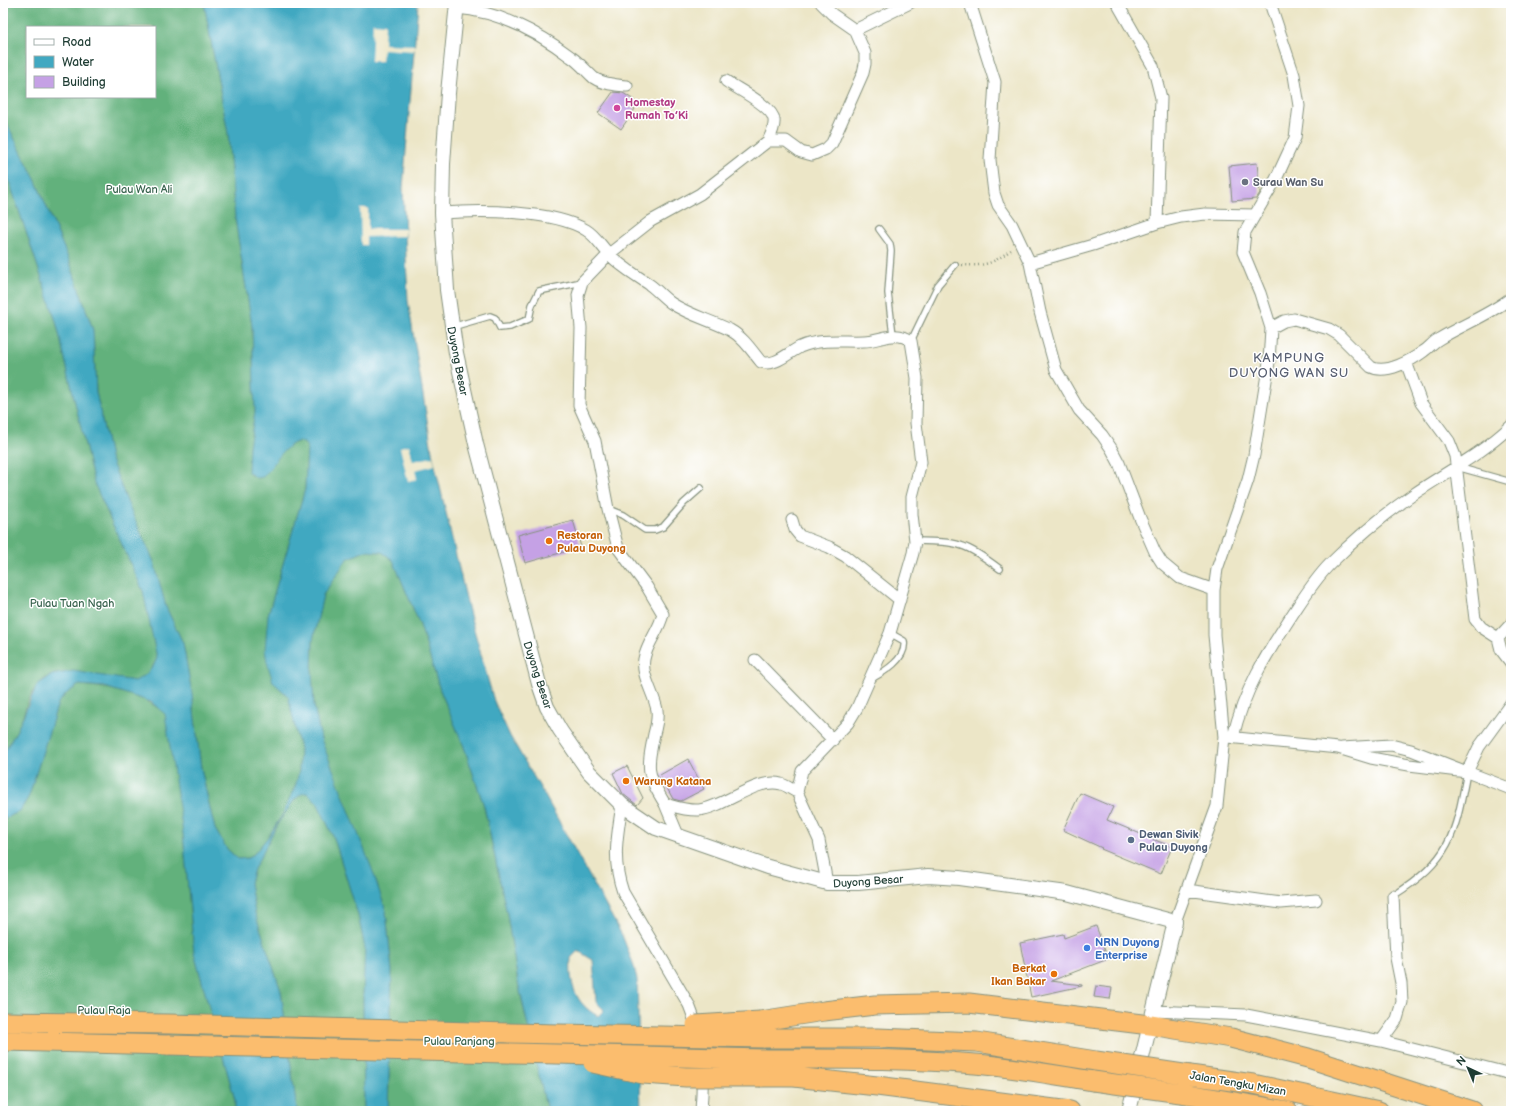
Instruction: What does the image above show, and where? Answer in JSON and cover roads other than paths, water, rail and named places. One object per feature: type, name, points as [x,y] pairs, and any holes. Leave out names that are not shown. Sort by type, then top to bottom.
[{"type":"highway","points":[[3,1022],[170,1024],[509,1033],[681,1026],[761,1029],[824,1010],[875,1005],[969,1003],[1152,1018],[1308,1058],[1472,1111]]},
{"type":"highway","name":"Jalan Tengku Mizan","points":[[761,1029],[878,1038],[970,1042],[1252,1084],[1379,1111]]},
{"type":"highway","points":[[3,1042],[549,1054],[763,1068],[794,1077],[877,1086],[1070,1111]]},
{"type":"highway","name":"Jalan Tengku Mizan","points":[[763,1068],[870,1059],[926,1061],[1024,1070],[1188,1094],[1288,1111]]},
{"type":"street","points":[[768,141],[786,141],[801,152],[812,155],[826,149],[832,143],[865,64],[865,54],[856,30],[832,14],[821,3]]},
{"type":"street","points":[[856,30],[910,3]]},
{"type":"street","points":[[970,3],[995,82],[990,160],[994,192],[998,205],[1012,225],[1030,263],[1040,312],[1056,370],[1079,410],[1102,435],[1111,448],[1119,463],[1155,552],[1162,563],[1180,578],[1214,590]]},
{"type":"street","points":[[1117,3],[1153,66],[1161,98],[1157,223]]},
{"type":"street","points":[[1228,737],[1214,635],[1214,590],[1217,569],[1248,480],[1254,455],[1267,377],[1271,328],[1260,293],[1243,252],[1245,232],[1276,179],[1295,138],[1299,106],[1294,75],[1270,3]]},
{"type":"street","points":[[456,6],[501,18],[552,44],[572,57],[595,78],[604,83],[626,86]]},
{"type":"street","name":"Duyong Besar","points":[[456,6],[443,164],[442,213],[451,327],[476,444],[531,658],[547,707],[563,736],[589,772],[622,805],[656,828],[768,866],[827,883],[858,883],[928,876],[959,878],[1067,893],[1175,922]]},
{"type":"street","points":[[678,835],[665,804],[652,783],[648,770],[657,710],[644,671],[643,661],[646,652],[660,626],[663,614],[618,548],[608,509],[595,441],[579,405],[580,328],[578,295],[582,282],[609,254],[651,221],[700,194],[768,141],[774,126],[772,114],[761,103],[726,82]]},
{"type":"street","points":[[442,213],[477,211],[514,213],[573,224],[586,230],[609,254],[682,310],[730,330],[740,337],[761,362],[765,364],[771,364],[789,353],[818,342],[865,341],[893,335],[906,337],[911,341],[917,378],[916,423],[921,462],[912,497],[915,541],[890,633],[869,680],[848,723],[802,771],[797,792],[819,840],[827,883]]},
{"type":"street","points":[[1030,263],[1093,245],[1157,223],[1205,214],[1255,215]]},
{"type":"street","points":[[1271,328],[1284,321],[1294,319],[1328,329],[1339,335],[1371,367],[1376,370],[1382,370],[1406,362],[1425,351],[1437,340],[1483,316],[1511,298]]},
{"type":"street","points":[[1406,362],[1421,403],[1429,417],[1449,441],[1455,456],[1473,613],[1481,627],[1498,638],[1501,650],[1511,663]]},
{"type":"street","points":[[1129,1111],[1175,922],[1217,806],[1228,737],[1244,697],[1257,670],[1312,585],[1330,564],[1379,520],[1414,494],[1491,445],[1511,426]]},
{"type":"street","points":[[792,520],[795,530],[800,536],[829,547],[845,556],[900,600]]},
{"type":"street","points":[[1498,638],[1511,624]]},
{"type":"street","points":[[755,660],[833,740]]},
{"type":"street","points":[[1467,772],[1479,747],[1511,703]]},
{"type":"street","points":[[1228,737],[1338,748],[1371,758],[1409,765],[1467,772]]},
{"type":"street","points":[[1338,748],[1374,744],[1391,745],[1411,750],[1511,789]]},
{"type":"street","points":[[665,804],[684,809],[699,810],[733,798],[752,788],[767,783],[781,784],[797,792]]},
{"type":"street","points":[[622,805],[618,836],[617,873],[623,892],[689,1005],[696,1022],[702,1052],[701,1111]]},
{"type":"street","points":[[1187,890],[1281,903],[1316,900]]},
{"type":"street","points":[[1381,1042],[1398,1019],[1402,1002],[1401,984],[1396,958],[1393,896]]},
{"type":"street","points":[[1152,1018],[1246,1015],[1381,1042],[1511,1074]]},
{"type":"lane","points":[[879,229],[890,244],[891,251],[888,293],[893,335]]},
{"type":"lane","points":[[911,341],[938,285],[955,265]]},
{"type":"lane","points":[[451,327],[490,316],[495,318],[500,328],[510,327],[529,318],[532,305],[539,291],[582,282]]},
{"type":"lane","points":[[1457,467],[1511,482]]},
{"type":"lane","points":[[608,509],[623,515],[645,530],[655,530],[663,527],[701,488]]},
{"type":"lane","points":[[915,541],[961,544],[976,551],[1000,569]]},
{"type":"lane","points":[[869,680],[885,672],[896,661],[902,652],[904,641],[890,633]]},
{"type":"lane","points":[[1393,896],[1423,876],[1446,848],[1454,831],[1467,772]]},
{"type":"water","points":[[204,3],[418,3],[403,188],[408,301],[433,457],[470,615],[494,701],[510,736],[622,935],[633,963],[637,979],[641,1111],[547,1111],[518,982],[507,914],[484,806],[463,744],[440,690],[420,625],[393,560],[382,552],[365,551],[347,559],[323,595],[313,640],[312,671],[314,706],[321,739],[372,869],[386,911],[392,971],[388,1111],[364,1111],[363,996],[365,948],[358,915],[334,838],[317,802],[307,793],[303,793],[295,799],[278,823],[254,869],[250,883],[255,913],[281,991],[297,1111],[235,1111],[235,1100],[194,953],[183,833],[165,714],[151,702],[105,687],[79,685],[67,693],[58,703],[29,796],[20,811],[3,820],[3,754],[17,730],[37,685],[52,675],[73,671],[135,681],[144,676],[153,667],[157,658],[143,591],[94,483],[56,321],[3,163],[3,116],[35,179],[69,260],[93,330],[96,392],[110,457],[128,504],[154,562],[166,607],[183,643],[192,694],[201,768],[215,829],[227,849],[238,859],[248,858],[254,854],[268,837],[283,814],[296,784],[299,771],[300,749],[288,696],[273,682],[265,650],[268,615],[305,489],[307,447],[304,443],[299,441],[288,447],[263,477],[256,478],[248,472],[249,447],[255,412],[252,326],[235,218],[228,133]],"holes":[[[578,951],[593,960],[596,1002],[604,1010],[598,1016],[590,1011],[579,999],[575,992],[571,976],[571,958]]]},
{"type":"place","name":"Homestay Rumah To’Ki","points":[[617,108]]},
{"type":"place","name":"Surau Wan Su","points":[[1245,182]]},
{"type":"place","name":"Restoran Pulau Duyong","points":[[549,541]]},
{"type":"place","name":"Warung Katana","points":[[626,781]]},
{"type":"place","name":"Dewan Sivik Pulau Duyong","points":[[1131,840]]},
{"type":"place","name":"NRN Duyong Enterprise","points":[[1087,948]]},
{"type":"place","name":"Berkat Ikan Bakar","points":[[1054,974]]},
{"type":"district","name":"KAMPUNG DUYONG WAN SU","points":[[1289,364]]},
{"type":"park label","name":"Pulau Wan Ali","points":[[139,189]]},
{"type":"park label","name":"Pulau Tuan Ngah","points":[[72,603]]},
{"type":"park label","name":"Pulau Raja","points":[[104,1010]]},
{"type":"park label","name":"Pulau Panjang","points":[[459,1041]]}]
